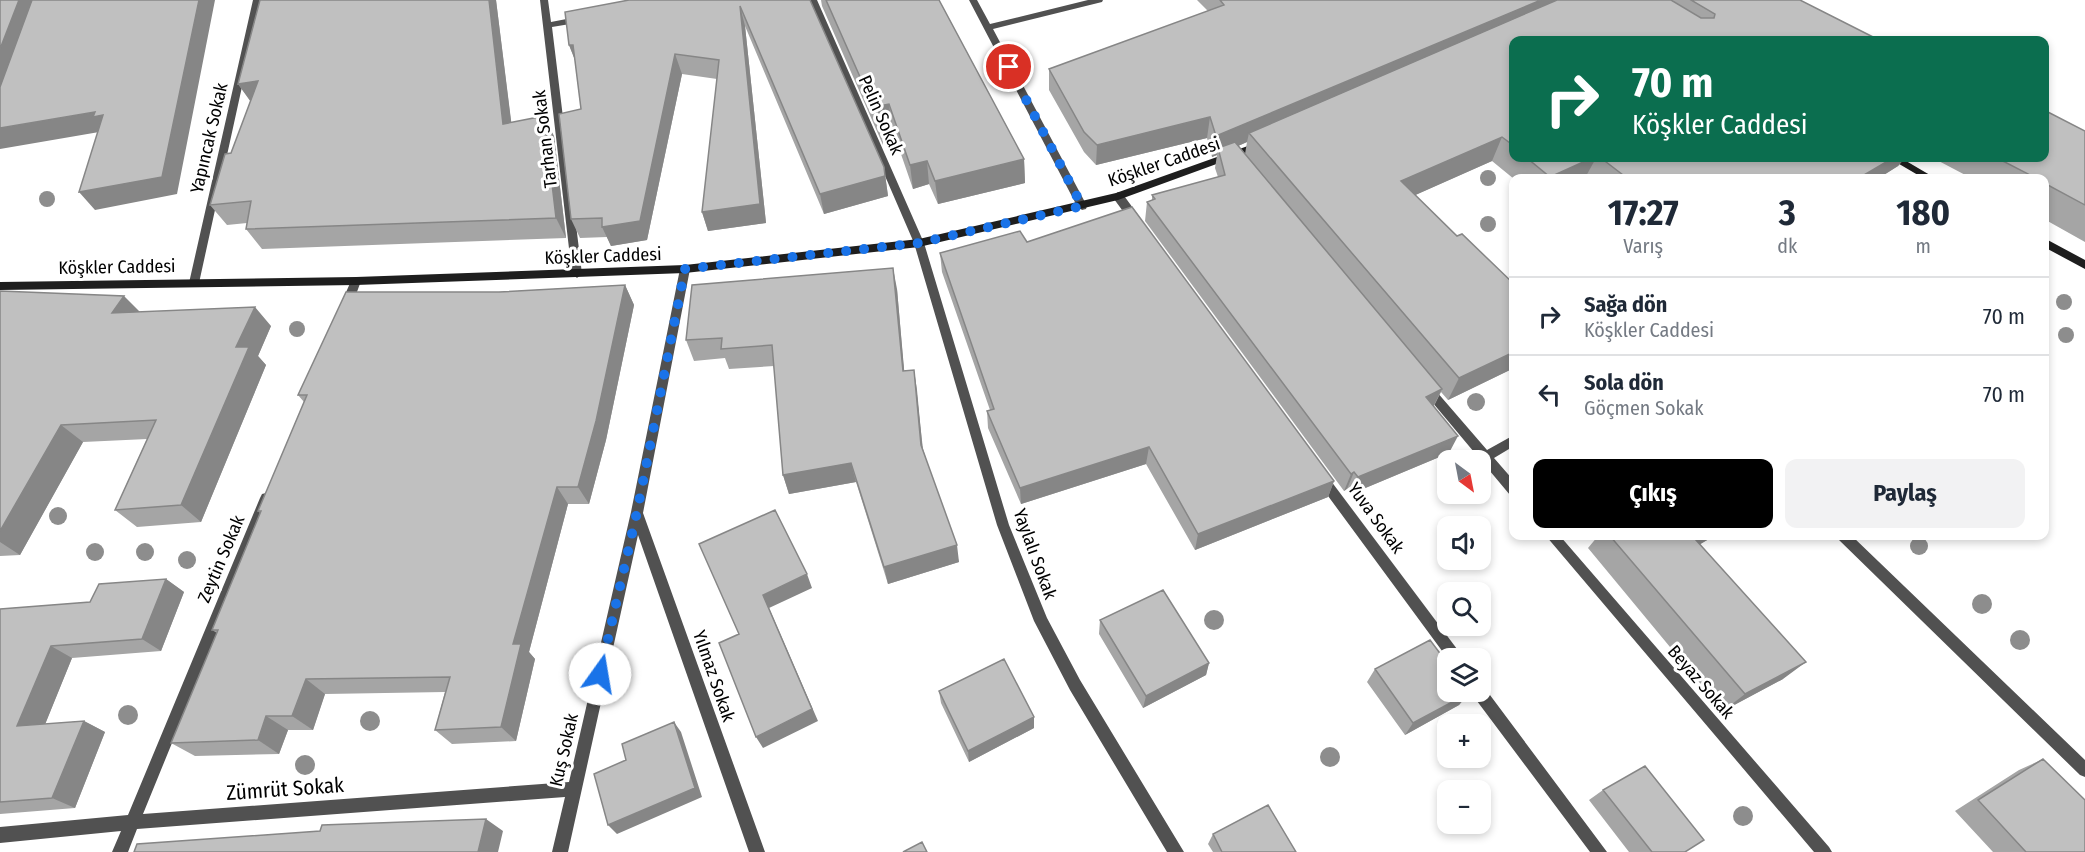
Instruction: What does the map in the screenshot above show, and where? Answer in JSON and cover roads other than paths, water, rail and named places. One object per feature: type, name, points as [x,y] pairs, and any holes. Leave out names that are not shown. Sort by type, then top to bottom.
[{"type":"main road","name":"Köşkler Caddesi","points":[[1,288],[356,281],[685,269],[919,243],[1118,196],[1238,160],[1267,141]]},
{"type":"main road","points":[[1901,162],[1923,174]]},
{"type":"main road","points":[[2049,245],[2085,265]]},
{"type":"street","name":"Yapıncak Sokak","points":[[194,283],[257,0]]},
{"type":"street","name":"Tarhan Sokak","points":[[544,0],[577,274]]},
{"type":"street","name":"Pelin Sokak","points":[[813,0],[919,243]]},
{"type":"street","points":[[973,0],[1082,206]]},
{"type":"street","points":[[988,27],[1099,0]]},
{"type":"street","points":[[548,25],[592,17]]},
{"type":"street","points":[[1118,196],[1146,235]]},
{"type":"street","name":"Yaylalı Sokak","points":[[919,243],[1003,525],[1041,621],[1176,852]]},
{"type":"street","name":"Kuş Sokak","points":[[560,852],[637,512],[685,269]]},
{"type":"street","points":[[338,325],[356,281]]},
{"type":"street","points":[[1416,375],[1478,450]]},
{"type":"street","points":[[1491,454],[1509,443]]},
{"type":"street","points":[[1491,465],[1509,485]]},
{"type":"street","name":"Yuva Sokak","points":[[1314,466],[1448,648]]},
{"type":"street","name":"Zeytin Sokak","points":[[120,852],[269,490]]},
{"type":"street","name":"Yılmaz Sokak","points":[[637,512],[757,852]]},
{"type":"street","name":"Beyaz Sokak","points":[[1555,540],[1824,852]]},
{"type":"street","points":[[1848,540],[2085,770]]},
{"type":"street","points":[[1486,702],[1599,852]]},
{"type":"street","name":"Zümrüt Sokak","points":[[0,835],[132,822],[573,789]]}]
